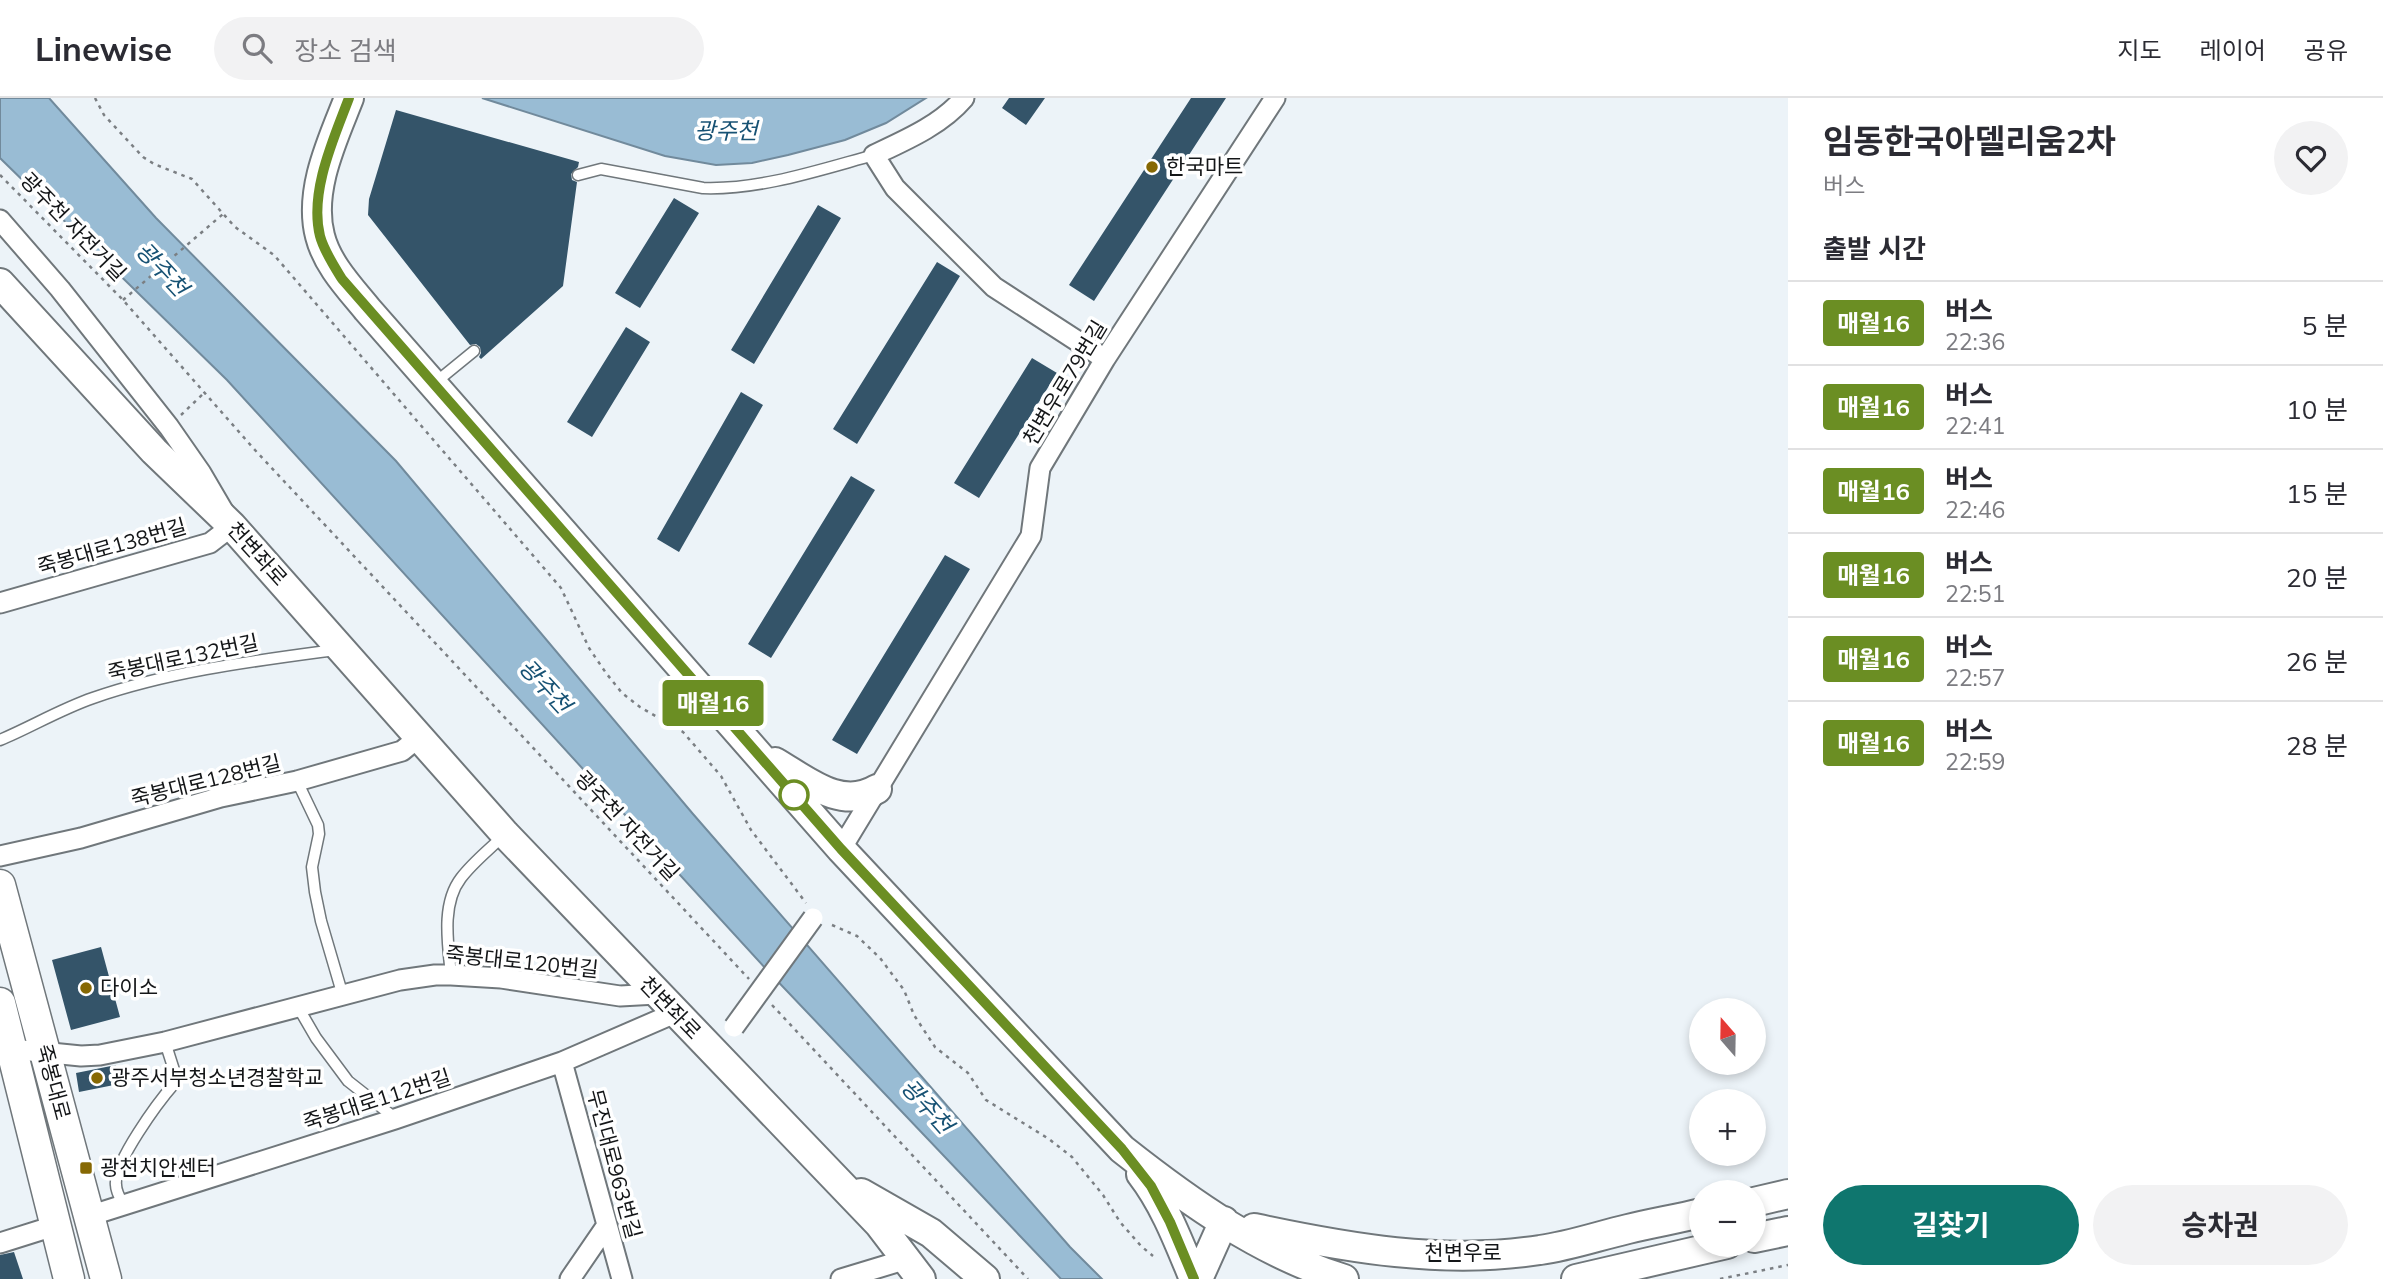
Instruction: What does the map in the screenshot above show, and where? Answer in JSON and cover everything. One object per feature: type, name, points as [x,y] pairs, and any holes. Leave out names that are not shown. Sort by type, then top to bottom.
[{"type":"main road","name":"죽봉대로","points":[[0,885],[106,1279]]},
{"type":"main road","name":"죽봉대로","points":[[0,1003],[6,1049],[69,1279]]},
{"type":"street","name":"천변우로","points":[[349,98],[331,147],[317,211],[320,236],[342,279],[841,849],[1122,1149],[1172,1188],[1224,1221],[1286,1257],[1344,1279]]},
{"type":"street","points":[[964,98],[949,114],[931,126],[874,155],[895,188],[984,278],[1026,309],[1105,359]]},
{"type":"street","name":"천변우로79번길","points":[[841,849],[1031,536],[1040,468],[1105,359],[1275,98]]},
{"type":"street","points":[[0,220],[60,289],[169,427],[201,473],[232,526]]},
{"type":"street","name":"천변좌로","points":[[0,283],[154,452],[232,526],[505,834],[879,1224],[914,1269]]},
{"type":"street","name":"죽봉대로138번길","points":[[0,603],[210,543],[232,526]]},
{"type":"street","name":"죽봉대로128번길","points":[[0,856],[81,838],[221,797],[297,781],[402,751],[419,737]]},
{"type":"street","points":[[754,750],[836,795],[857,798],[877,789]]},
{"type":"street","points":[[714,1053],[811,913]]},
{"type":"street","name":"죽봉대로120번길","points":[[6,1049],[80,1056],[100,1055],[166,1042],[407,979],[451,975],[501,978],[666,1004]]},
{"type":"street","name":"죽봉대로112번길","points":[[89,1216],[395,1119],[562,1062],[666,1004]]},
{"type":"street","name":"무진대로963번길","points":[[562,1062],[622,1279]]},
{"type":"street","points":[[1122,1149],[1151,1186],[1196,1279]]},
{"type":"street","name":"천변좌로","points":[[837,1180],[931,1233],[985,1279]]},
{"type":"street","points":[[1766,1199],[1788,1194]]},
{"type":"street","name":"천변우로","points":[[1224,1221],[1306,1239],[1370,1248],[1434,1256],[1476,1256],[1537,1251],[1580,1243],[1689,1216]]},
{"type":"street","points":[[1196,1279],[1224,1221]]},
{"type":"street","points":[[570,1279],[607,1225]]},
{"type":"street","points":[[0,1243],[54,1226]]},
{"type":"street","points":[[1766,1236],[1788,1231]]},
{"type":"street","points":[[1576,1279],[1689,1253]]},
{"type":"street","points":[[841,1279],[914,1269]]},
{"type":"street","points":[[1282,1279],[1317,1269]]},
{"type":"lane","points":[[578,175],[601,169],[693,187],[719,189],[803,174],[874,155]]},
{"type":"lane","points":[[433,385],[474,351]]},
{"type":"lane","name":"죽봉대로132번길","points":[[0,740],[63,710],[135,684],[240,662],[342,649]]},
{"type":"lane","points":[[297,781],[318,825],[319,834],[312,867],[315,892],[343,996]]},
{"type":"lane","points":[[451,975],[448,936],[451,896],[460,880],[505,834]]},
{"type":"lane","points":[[298,1006],[316,1038],[348,1081],[395,1119]]},
{"type":"lane","points":[[124,1206],[116,1186],[116,1176],[152,1109],[174,1084],[174,1070],[166,1042]]},
{"type":"path","points":[[95,98],[104,115],[143,157],[192,179],[235,227],[275,255],[561,588],[589,648],[622,693],[640,708],[683,732],[721,776],[751,830],[811,913]]},
{"type":"path","name":"광주천 자전거길","points":[[0,175],[122,300],[204,393],[754,986]]},
{"type":"path","name":"광주천 자전거길","points":[[122,300],[223,214]]},
{"type":"path","points":[[169,427],[204,393]]},
{"type":"path","points":[[832,925],[857,936],[871,948],[904,990],[914,1015],[935,1046],[968,1073],[986,1100],[1007,1115],[1028,1125],[1072,1157],[1103,1195],[1120,1222],[1141,1246],[1153,1255]]},
{"type":"path","points":[[770,1003],[1028,1279]]},
{"type":"path","points":[[1720,1279],[1788,1265]]},
{"type":"water","name":"광주천","points":[[0,98],[49,98],[156,218],[396,461],[693,814],[1070,1247],[1102,1279],[1061,1279],[766,969],[227,380],[0,158]]},
{"type":"water","name":"광주천","points":[[482,98],[926,98],[886,123],[845,140],[752,163],[716,165],[665,156]]},
{"type":"building","points":[[1009,98],[1045,98],[1026,125],[1002,108]]},
{"type":"building","points":[[1191,98],[1226,98],[1094,301],[1069,285]]},
{"type":"building","points":[[396,110],[579,162],[571,174],[572,180],[577,182],[563,286],[481,359],[480,347],[476,344],[470,345],[368,215],[369,199]]},
{"type":"building","points":[[674,198],[699,213],[640,308],[615,293]]},
{"type":"building","points":[[818,205],[841,218],[754,364],[731,350]]},
{"type":"building","points":[[937,262],[960,276],[857,444],[833,429]]},
{"type":"building","points":[[626,327],[650,342],[592,437],[567,422]]},
{"type":"building","points":[[1032,358],[1057,373],[979,498],[954,483]]},
{"type":"building","points":[[741,392],[763,405],[679,552],[657,539]]},
{"type":"building","points":[[851,476],[875,490],[771,658],[748,644]]},
{"type":"building","points":[[945,555],[970,569],[857,754],[832,740]]},
{"type":"building","name":"다이소","points":[[101,947],[120,1017],[71,1030],[52,960]]},
{"type":"building","name":"광주서부청소년경찰학교","points":[[116,1065],[119,1084],[79,1092],[76,1073]]},
{"type":"building","points":[[14,1252],[23,1279],[0,1279],[0,1255]]},
{"type":"bus line","name":"매월16","points":[[349,98],[331,147],[317,211],[320,236],[342,279],[841,849],[1122,1149],[1151,1186],[1170,1222],[1194,1279]]},
{"type":"place","name":"한국마트","points":[[1152,167]]},
{"type":"place","name":"다이소","points":[[86,988]]},
{"type":"place","name":"광주서부청소년경찰학교","points":[[97,1078]]},
{"type":"place","name":"광천치안센터","points":[[86,1168]]}]
